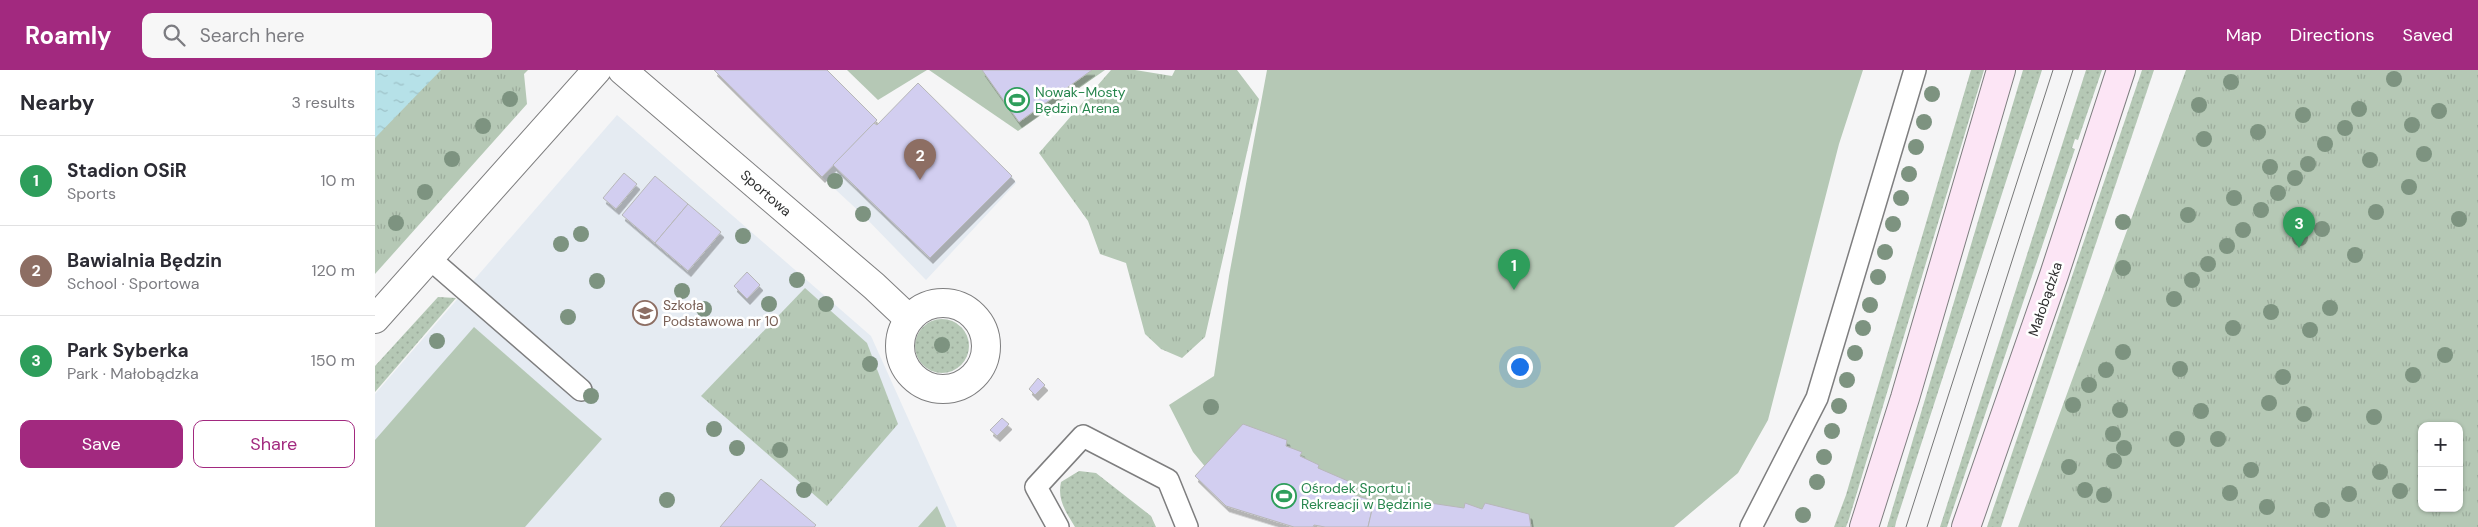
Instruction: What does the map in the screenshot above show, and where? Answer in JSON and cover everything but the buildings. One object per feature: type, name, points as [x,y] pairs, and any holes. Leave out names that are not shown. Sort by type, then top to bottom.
[{"type":"street","points":[[375,319],[597,70]]},
{"type":"street","name":"Sportowa","points":[[622,70],[874,286],[909,319]]},
{"type":"street","points":[[1864,527],[1905,398],[2001,70]]},
{"type":"street","name":"Małobądzka","points":[[1966,527],[2121,70]]},
{"type":"lane","points":[[1751,527],[1817,398],[1915,70]]},
{"type":"lane","points":[[429,258],[581,390]]},
{"type":"lane","points":[[1058,527],[1036,487],[1083,436],[1168,480],[1187,527]]},
{"type":"shaded area","points":[[918,83],[1012,176],[1016,183],[926,280],[863,215],[822,177],[874,123],[877,125]]},
{"type":"shaded area","name":"Szkoła Podstawowa nr 10","points":[[617,115],[871,336],[957,527],[375,527],[375,394]]},
{"type":"green space","points":[[375,70],[528,70],[524,74],[527,104],[375,274]]},
{"type":"green space","points":[[847,70],[927,70],[878,100]]},
{"type":"green space","name":"Nowak-Mosty Będzin Arena","points":[[929,70],[1105,70],[1018,131]]},
{"type":"green space","points":[[1111,70],[1135,70],[1172,76],[1175,70],[1237,70],[1259,99],[1205,337],[1182,358],[1161,349],[1145,334],[1126,263],[1100,254],[1088,221],[1039,153]]},
{"type":"green space","points":[[1267,70],[1863,70],[1839,144],[1768,420],[1738,473],[1674,527],[1325,527],[1231,498],[1193,452],[1169,405],[1214,376],[1229,276]]},
{"type":"green space","points":[[1971,70],[1984,70],[1849,519],[1846,527],[1834,527],[1846,495]]},
{"type":"green space","points":[[2023,70],[2042,70],[1895,527],[1887,527]]},
{"type":"green space","points":[[2086,70],[2102,70],[2078,140],[2075,139],[2072,148],[2075,149],[1947,527],[1940,527]]},
{"type":"green space","points":[[2142,70],[2154,70],[2001,527],[1987,527]]},
{"type":"green space","points":[[2186,70],[2478,70],[2478,527],[2018,527]]},
{"type":"green space","points":[[805,288],[867,343],[898,424],[827,506],[701,396]]},
{"type":"green space","points":[[438,297],[456,298],[375,392],[375,366]]},
{"type":"green space","points":[[942,319],[952,321],[961,327],[967,336],[969,346],[967,356],[961,365],[952,371],[942,373],[932,371],[923,365],[917,356],[915,346],[917,336],[923,327],[932,321]]},
{"type":"green space","points":[[474,327],[602,439],[525,527],[375,527],[375,440]]},
{"type":"green space","points":[[1079,471],[1096,473],[1151,516],[1156,527],[1075,527],[1063,506],[1060,488],[1061,482]]},
{"type":"green space","points":[[937,506],[946,527],[918,527]]},
{"type":"water","points":[[375,70],[441,70],[375,138]]},
{"type":"tram line","points":[[1906,527],[2053,70]]},
{"type":"tram line","points":[[1927,527],[2073,70]]},
{"type":"place","name":"Nowak-Mosty Będzin Arena","points":[[1017,100]]},
{"type":"place","name":"Bawialnia Będzin","points":[[920,180]]},
{"type":"place","name":"Park Syberka","points":[[2299,248]]},
{"type":"place","name":"Stadion OSiR","points":[[1514,290]]},
{"type":"place","name":"Szkoła Podstawowa nr 10","points":[[645,313]]},
{"type":"place","name":"Ośrodek Sportu i Rekreacji w Będzinie","points":[[1284,496]]}]
